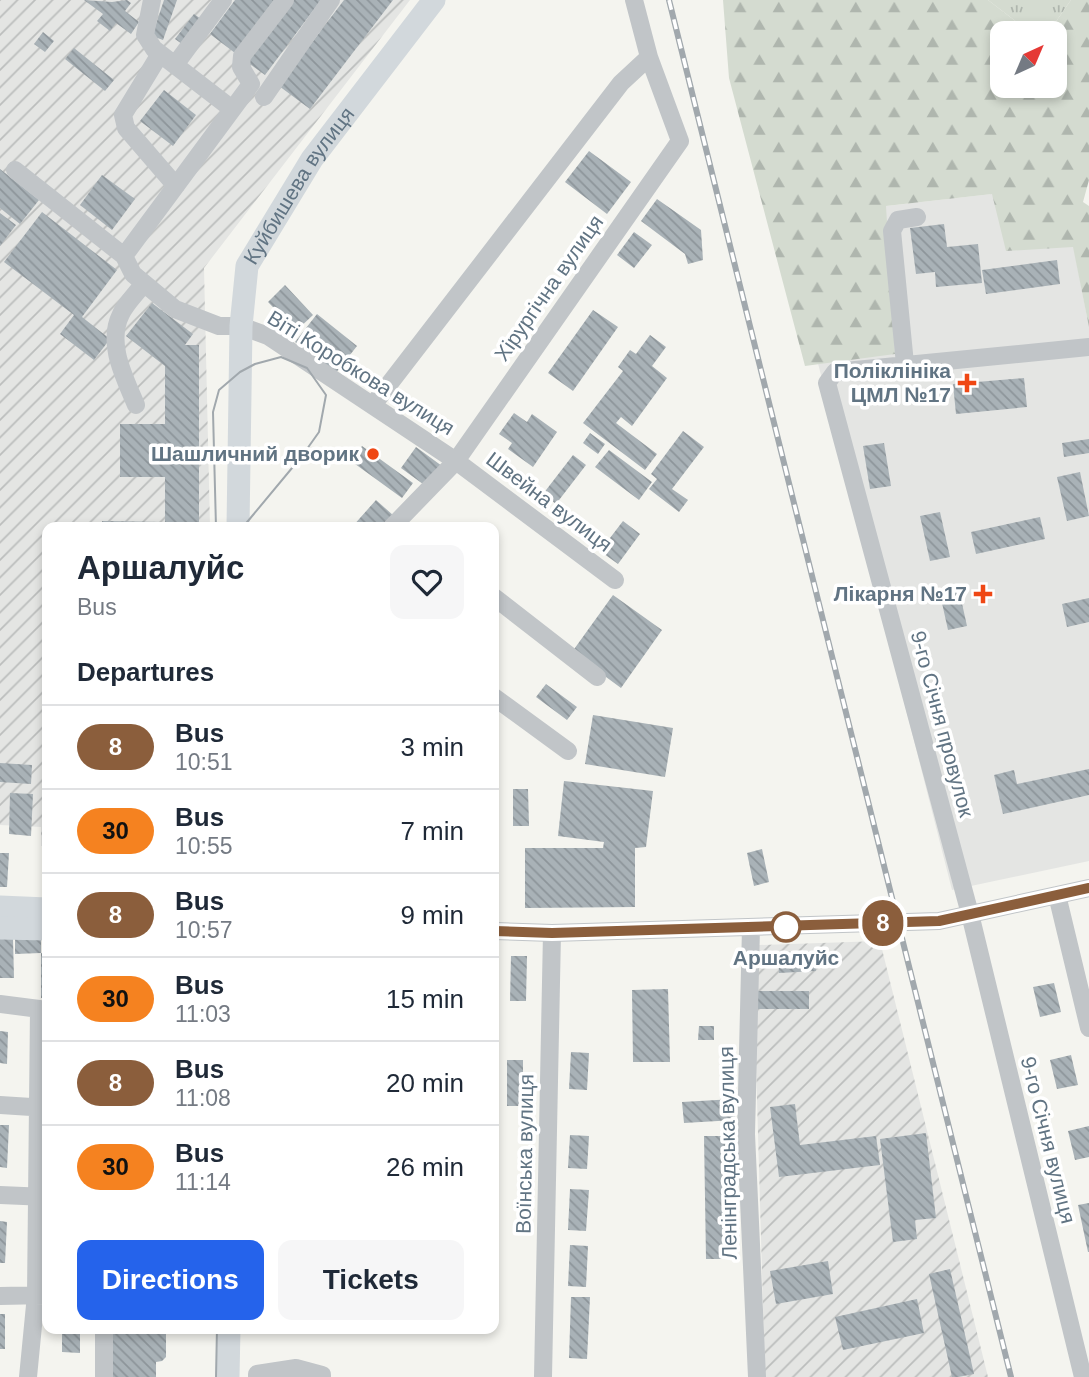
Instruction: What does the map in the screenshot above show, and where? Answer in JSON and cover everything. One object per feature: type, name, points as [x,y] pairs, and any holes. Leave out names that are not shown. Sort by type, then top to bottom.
[{"type":"main road","name":"Куйбишева вулиця","points":[[239,522],[241,326],[247,266],[312,159],[434,0]]},
{"type":"main road","points":[[0,908],[42,909]]},
{"type":"main road","points":[[0,928],[42,929]]},
{"type":"main road","points":[[228,1377],[229,1334]]},
{"type":"street","points":[[152,0],[145,35],[160,54],[232,109]]},
{"type":"street","points":[[175,65],[223,0]]},
{"type":"street","points":[[124,257],[251,83],[241,67],[243,56],[285,0]]},
{"type":"street","points":[[264,97],[331,0]]},
{"type":"street","points":[[373,405],[621,83],[649,57],[635,0]]},
{"type":"street","points":[[160,54],[122,116],[126,128],[176,186]]},
{"type":"street","name":"Хірургічна вулиця","points":[[456,461],[680,141],[649,57]]},
{"type":"street","name":"Віті Коробкова вулиця","points":[[15,170],[124,257],[133,274],[175,309],[219,326],[241,326],[268,337],[456,461]]},
{"type":"street","points":[[916,217],[898,219],[892,231],[905,364],[1089,347]]},
{"type":"street","points":[[136,405],[118,362],[116,337],[120,315],[144,283]]},
{"type":"street","name":"9-го Січня провулок","points":[[905,364],[835,372],[827,383],[970,914]]},
{"type":"street","name":"Швейна вулиця","points":[[401,522],[456,461],[615,580]]},
{"type":"street","points":[[499,601],[597,677]]},
{"type":"street","points":[[499,702],[568,751]]},
{"type":"street","points":[[499,931],[552,933],[939,921],[1089,888]]},
{"type":"street","points":[[1057,895],[1089,1028]]},
{"type":"street","name":"9-го Січня вулиця","points":[[970,914],[1083,1377]]},
{"type":"street","name":"Ленінградська вулиця","points":[[751,928],[746,1135],[757,1377]]},
{"type":"street","name":"Воїнська вулиця","points":[[543,1377],[552,933]]},
{"type":"street","points":[[0,1003],[42,1010]]},
{"type":"street","points":[[0,1105],[42,1107]]},
{"type":"street","points":[[0,1195],[42,1197],[42,1295],[28,1377]]},
{"type":"street","points":[[0,1296],[42,1295]]},
{"type":"street","points":[[104,1334],[104,1377]]},
{"type":"street","points":[[257,1377],[257,1374],[296,1368],[322,1377]]},
{"type":"shaded area","points":[[0,0],[410,0],[204,268],[210,522],[42,522],[42,846],[41,827],[0,825]]},
{"type":"shaded area","name":"Лікарня №17","points":[[1062,186],[1089,327],[1089,861],[952,890],[781,218]]},
{"type":"shaded area","points":[[880,941],[988,1377],[765,1377],[755,1030],[759,945]]},
{"type":"green space","points":[[723,0],[988,0],[1015,21],[990,21],[990,98],[1068,98],[1068,21],[1056,21],[1071,0],[1089,0],[1089,180],[1083,202],[1089,206],[1089,327],[1073,247],[1006,251],[992,194],[886,206],[895,354],[805,366],[729,78]]},
{"type":"green space","points":[[988,0],[1071,0],[1056,21],[1015,21]]},
{"type":"building","points":[[84,0],[127,0],[131,3],[125,11],[139,22],[131,34],[116,23],[110,31],[97,21],[103,14]]},
{"type":"building","points":[[164,0],[177,0],[163,40],[152,36]]},
{"type":"building","points":[[235,0],[274,0],[235,53],[210,34]]},
{"type":"building","points":[[293,0],[321,0],[265,75],[247,62]]},
{"type":"building","points":[[344,0],[393,0],[310,109],[279,86]]},
{"type":"building","points":[[194,14],[201,19],[182,44],[175,39]]},
{"type":"building","points":[[43,32],[54,41],[45,52],[34,44]]},
{"type":"building","points":[[74,48],[114,80],[105,91],[65,59]]},
{"type":"building","points":[[164,90],[196,115],[173,146],[140,121]]},
{"type":"building","points":[[589,151],[631,182],[607,214],[565,182]]},
{"type":"building","points":[[0,169],[39,200],[20,224],[0,208]]},
{"type":"building","points":[[102,175],[135,199],[112,230],[80,205]]},
{"type":"building","points":[[657,199],[701,230],[703,260],[688,264],[685,254],[641,221]]},
{"type":"building","points":[[42,212],[117,270],[82,317],[110,339],[94,360],[60,334],[74,315],[4,262]]},
{"type":"building","points":[[0,213],[16,225],[0,246]]},
{"type":"building","points":[[944,224],[947,247],[978,244],[982,283],[936,287],[935,272],[916,274],[910,228]]},
{"type":"building","points":[[634,232],[652,245],[634,268],[617,255]]},
{"type":"building","points":[[1057,260],[1060,284],[986,294],[982,270]]},
{"type":"building","points":[[285,285],[313,315],[296,331],[268,302]]},
{"type":"building","points":[[152,303],[193,334],[185,345],[199,345],[199,522],[165,522],[165,477],[120,477],[120,424],[165,424],[165,366],[126,336]]},
{"type":"building","points":[[593,310],[618,327],[573,391],[548,373]]},
{"type":"building","points":[[317,314],[357,346],[335,374],[295,342]]},
{"type":"building","points":[[650,335],[666,347],[652,366],[667,378],[632,426],[621,417],[616,423],[657,454],[645,470],[583,423],[623,371],[618,367],[630,350],[636,354]]},
{"type":"building","points":[[1024,378],[1027,407],[956,414],[953,384]]},
{"type":"building","points":[[514,413],[527,422],[532,414],[557,432],[533,467],[508,449],[512,443],[499,434]]},
{"type":"building","points":[[683,431],[704,447],[672,489],[688,500],[679,512],[649,489],[657,479],[651,474]]},
{"type":"building","points":[[590,433],[605,444],[598,454],[583,443]]},
{"type":"building","points":[[1089,439],[1089,453],[1064,457],[1062,443]]},
{"type":"building","points":[[884,443],[891,486],[870,489],[863,446]]},
{"type":"building","points":[[362,446],[413,483],[402,498],[351,461]]},
{"type":"building","points":[[416,447],[442,466],[427,487],[401,468]]},
{"type":"building","points":[[609,450],[652,482],[639,500],[595,467]]},
{"type":"building","points":[[573,455],[586,465],[556,504],[543,494]]},
{"type":"building","points":[[1080,472],[1089,516],[1067,521],[1057,477]]},
{"type":"building","points":[[376,500],[394,516],[389,522],[356,522]]},
{"type":"building","points":[[940,512],[950,557],[930,561],[920,516]]},
{"type":"building","points":[[1040,517],[1045,539],[976,554],[971,532]]},
{"type":"building","points":[[102,521],[165,522],[102,522]]},
{"type":"building","points":[[623,521],[640,534],[618,564],[600,551]]},
{"type":"building","points":[[959,590],[967,626],[948,630],[940,594]]},
{"type":"building","points":[[613,595],[662,630],[621,688],[572,652]]},
{"type":"building","points":[[1089,598],[1089,622],[1067,627],[1062,604]]},
{"type":"building","points":[[546,684],[577,707],[567,720],[536,697]]},
{"type":"building","points":[[593,715],[673,728],[665,777],[585,764]]},
{"type":"building","points":[[945,733],[948,745],[937,747],[934,735]]},
{"type":"building","points":[[0,763],[32,765],[31,784],[0,782]]},
{"type":"building","points":[[1089,769],[1089,795],[1003,814],[994,775],[1014,770],[1017,784]]},
{"type":"building","points":[[564,781],[653,791],[646,847],[635,848],[635,907],[525,908],[525,848],[603,848],[604,842],[558,836]]},
{"type":"building","points":[[513,789],[528,789],[529,826],[513,826]]},
{"type":"building","points":[[10,793],[33,794],[31,836],[9,834]]},
{"type":"building","points":[[762,849],[769,882],[754,886],[747,853]]},
{"type":"building","points":[[0,853],[9,853],[7,887],[0,887]]},
{"type":"building","points":[[0,938],[13,938],[14,978],[0,978]]},
{"type":"building","points":[[15,938],[41,938],[41,953],[15,954]]},
{"type":"building","points":[[815,951],[816,971],[779,973],[778,952]]},
{"type":"building","points":[[41,953],[42,953],[42,998]]},
{"type":"building","points":[[511,956],[527,956],[526,1001],[510,1001]]},
{"type":"building","points":[[1054,983],[1061,1012],[1040,1017],[1033,987]]},
{"type":"building","points":[[668,989],[670,1062],[633,1062],[632,990]]},
{"type":"building","points":[[758,991],[809,991],[809,1009],[758,1009]]},
{"type":"building","points":[[699,1026],[714,1026],[714,1040],[698,1040]]},
{"type":"building","points":[[0,1031],[8,1032],[7,1064],[0,1063]]},
{"type":"building","points":[[571,1052],[589,1053],[587,1090],[569,1089]]},
{"type":"building","points":[[1071,1055],[1078,1085],[1057,1089],[1050,1060]]},
{"type":"building","points":[[507,1060],[523,1060],[523,1106],[507,1106]]},
{"type":"building","points":[[734,1099],[735,1120],[684,1123],[682,1102]]},
{"type":"building","points":[[795,1104],[800,1145],[876,1136],[880,1165],[779,1177],[770,1107]]},
{"type":"building","points":[[0,1125],[9,1125],[7,1168],[0,1167]]},
{"type":"building","points":[[1089,1126],[1089,1157],[1075,1160],[1068,1131]]},
{"type":"building","points":[[926,1133],[936,1218],[915,1220],[917,1239],[893,1242],[880,1139]]},
{"type":"building","points":[[570,1135],[589,1136],[587,1169],[568,1168]]},
{"type":"building","points":[[704,1136],[729,1136],[731,1259],[706,1259]]},
{"type":"building","points":[[570,1189],[589,1190],[586,1231],[568,1230]]},
{"type":"building","points":[[1089,1203],[1089,1252],[1088,1252],[1078,1205]]},
{"type":"building","points":[[0,1221],[7,1222],[5,1263],[0,1263]]},
{"type":"building","points":[[570,1245],[588,1246],[586,1287],[568,1286]]},
{"type":"building","points":[[828,1261],[833,1294],[776,1304],[770,1271]]},
{"type":"building","points":[[950,1269],[974,1374],[958,1377],[952,1377],[929,1274]]},
{"type":"building","points":[[571,1297],[590,1297],[587,1359],[569,1358]]},
{"type":"building","points":[[917,1299],[924,1333],[843,1350],[835,1317]]},
{"type":"building","points":[[0,1314],[5,1314],[5,1349],[0,1349]]},
{"type":"building","points":[[62,1334],[80,1334],[80,1353],[62,1352]]},
{"type":"building","points":[[111,1334],[166,1334],[166,1357],[156,1362],[156,1377],[111,1377]]},
{"type":"tram line","points":[[216,522],[213,412],[219,390],[240,372],[255,364],[281,357],[307,368],[326,395],[319,432],[247,522]]},
{"type":"tram line","points":[[216,1377],[217,1334]]},
{"type":"railway","points":[[669,0],[1011,1377]]},
{"type":"bus line","name":"8","points":[[499,931],[552,933],[939,921],[1089,888]]},
{"type":"place","name":"Поліклініка ЦМЛ №17","points":[[967,383]]},
{"type":"place","name":"Шашличний дворик","points":[[373,454]]},
{"type":"place","name":"Лікарня №17","points":[[983,594]]},
{"type":"place","name":"Аршалуйс","points":[[786,927]]}]
